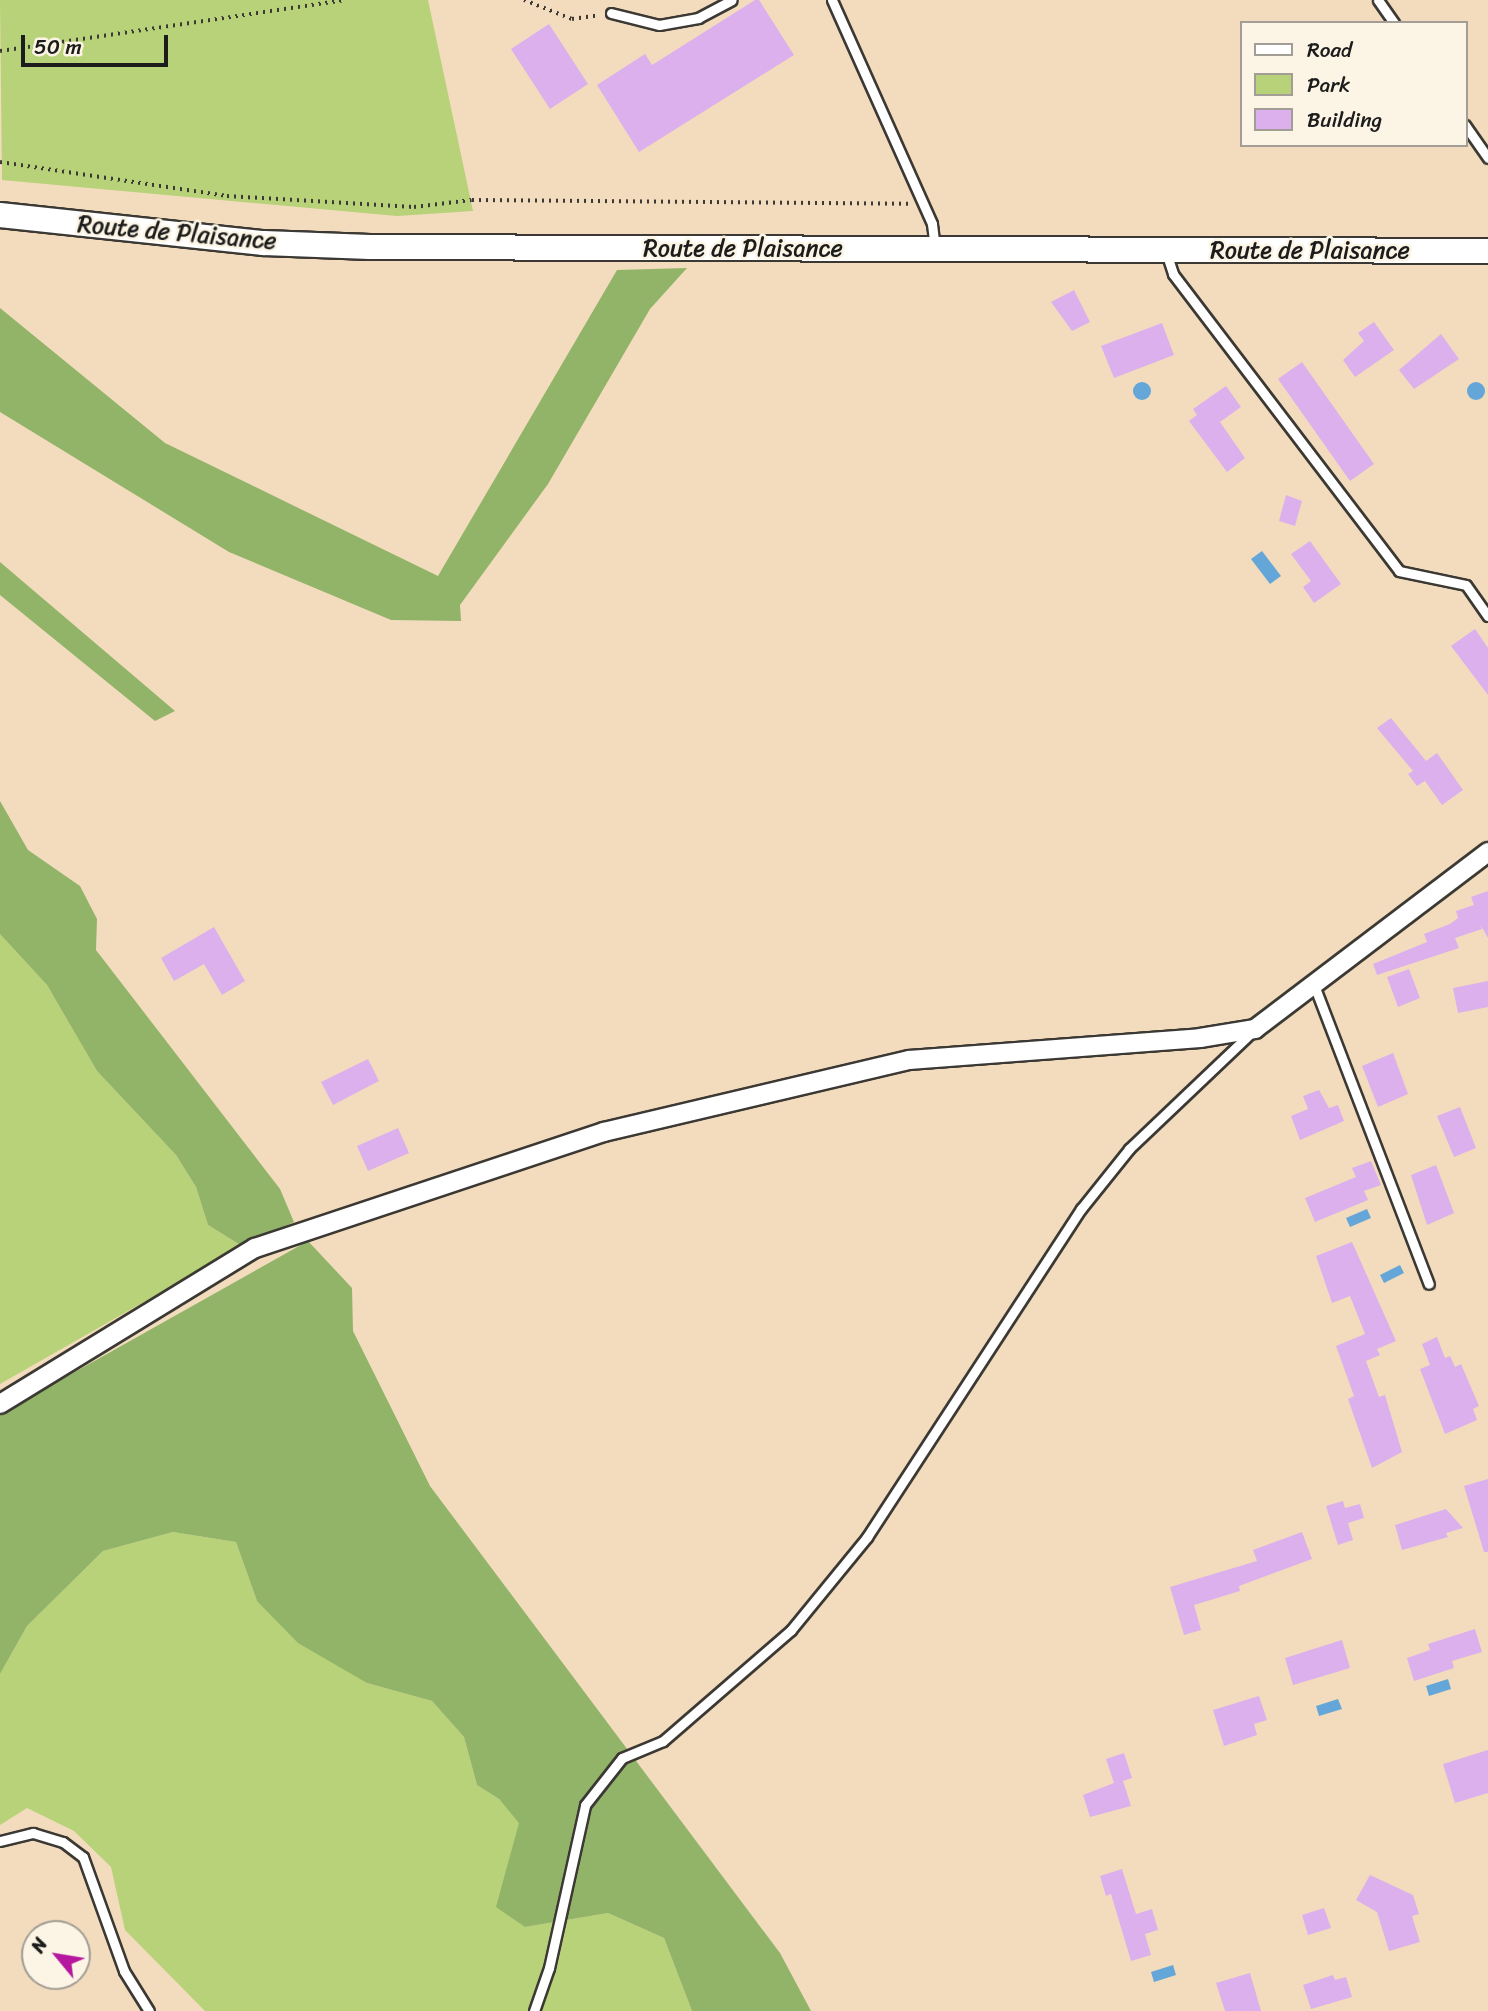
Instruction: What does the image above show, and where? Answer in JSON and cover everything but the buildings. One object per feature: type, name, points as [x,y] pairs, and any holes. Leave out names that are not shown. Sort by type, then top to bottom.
[{"type":"main road","name":"Route de Plaisance","points":[[0,215],[190,236],[370,247],[1488,251]]},
{"type":"street","points":[[0,1405],[255,1248],[604,1132],[909,1059],[1200,1038],[1255,1029],[1488,852]]},
{"type":"lane","points":[[611,13],[659,25],[698,18],[732,0]]},
{"type":"lane","points":[[832,0],[932,224],[935,250]]},
{"type":"lane","points":[[1378,0],[1393,21]]},
{"type":"lane","points":[[1467,128],[1488,158]]},
{"type":"lane","points":[[1166,250],[1173,274],[1399,571],[1466,585],[1488,616]]},
{"type":"lane","points":[[1314,985],[1429,1284]]},
{"type":"lane","points":[[534,2011],[549,1968],[585,1805],[622,1758],[663,1741],[791,1630],[867,1536],[1081,1209],[1129,1149],[1255,1029]]},
{"type":"lane","points":[[0,1842],[33,1833],[63,1842],[83,1857],[124,1971],[149,2011]]},
{"type":"path","points":[[0,51],[345,0]]},
{"type":"path","points":[[524,0],[572,19],[611,13]]},
{"type":"path","points":[[0,162],[227,196],[414,207],[472,200],[922,203]]},
{"type":"green space","points":[[0,0],[428,0],[473,211],[397,216],[2,180]]},
{"type":"green space","points":[[687,268],[650,309],[548,484],[460,605],[461,621],[391,620],[229,552],[0,412],[0,308],[165,443],[438,576],[617,270]]},
{"type":"green space","points":[[0,562],[175,711],[155,721],[0,595]]},
{"type":"green space","points":[[0,801],[28,850],[80,886],[97,919],[96,950],[280,1189],[294,1222],[242,1246],[208,1225],[196,1187],[176,1155],[97,1071],[47,985],[0,934]]},
{"type":"green space","points":[[0,934],[47,985],[97,1071],[176,1155],[196,1187],[208,1225],[242,1246],[0,1384]]},
{"type":"green space","points":[[308,1241],[352,1288],[353,1331],[430,1486],[780,1953],[811,2011],[692,2011],[664,1938],[608,1913],[525,1927],[496,1907],[519,1823],[499,1799],[477,1785],[464,1737],[432,1701],[367,1683],[298,1643],[257,1601],[236,1542],[173,1532],[103,1551],[27,1626],[0,1674],[0,1414]]},
{"type":"green space","points":[[173,1532],[236,1542],[257,1601],[367,1683],[432,1701],[464,1737],[477,1785],[499,1799],[520,1823],[525,1927],[608,1913],[664,1938],[692,2011],[205,2011],[125,1930],[111,1867],[74,1831],[27,1808],[0,1825],[0,1674],[27,1626],[103,1551]]},
{"type":"water","points":[[1142,382],[1148,385],[1151,391],[1148,397],[1142,400],[1136,397],[1133,391],[1136,385]]},
{"type":"water","points":[[1472,382],[1480,382],[1485,391],[1483,398],[1472,400],[1467,395],[1467,387]]},
{"type":"water","points":[[1262,551],[1281,576],[1270,584],[1251,559]]},
{"type":"water","points":[[1367,1209],[1371,1218],[1350,1227],[1346,1218]]},
{"type":"water","points":[[1400,1265],[1404,1273],[1384,1283],[1380,1275]]},
{"type":"water","points":[[1448,1679],[1451,1689],[1429,1696],[1426,1686]]},
{"type":"water","points":[[1338,1699],[1342,1709],[1319,1716],[1316,1706]]},
{"type":"water","points":[[1173,1965],[1176,1975],[1154,1982],[1151,1972]]}]
